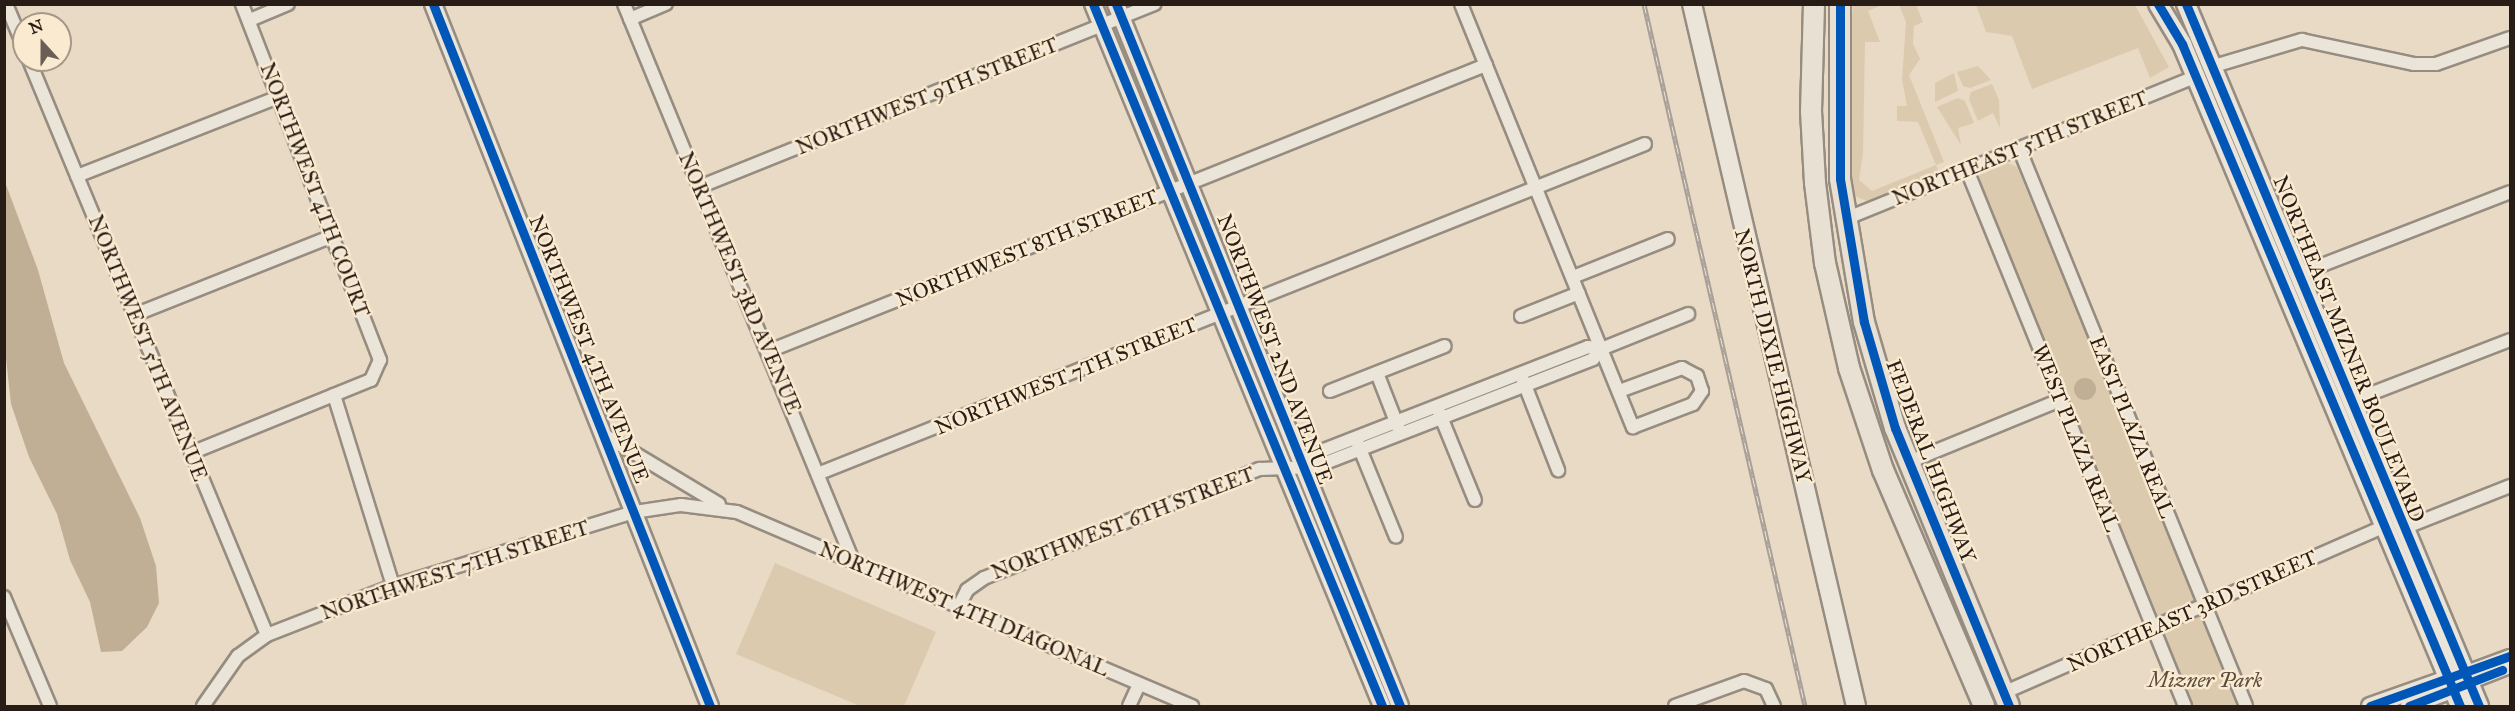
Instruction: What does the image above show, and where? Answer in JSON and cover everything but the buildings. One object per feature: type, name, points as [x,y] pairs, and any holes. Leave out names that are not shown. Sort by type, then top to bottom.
[{"type":"main road","name":"NORTH DIXIE HIGHWAY","points":[[1692,4],[1856,706]]},
{"type":"main road","name":"FEDERAL HIGHWAY","points":[[1814,4],[1810,93],[1815,183],[1825,263],[1849,368],[1871,438],[1984,706]]},
{"type":"main road","name":"FEDERAL HIGHWAY","points":[[1840,4],[1837,111],[1845,219],[1856,287],[1874,360],[1909,462],[2006,700]]},
{"type":"main road","name":"NORTHEAST MIZNER BOULEVARD","points":[[2158,4],[2195,77],[2381,528],[2458,681],[2479,706]]},
{"type":"main road","name":"NORTHEAST MIZNER BOULEVARD","points":[[2186,4],[2214,66],[2404,528],[2458,681],[2460,706]]},
{"type":"main road","points":[[1815,183],[1845,219]]},
{"type":"main road","points":[[2265,249],[2277,257],[2295,290],[2314,310]]},
{"type":"main road","points":[[1825,263],[1839,265],[1856,287]]},
{"type":"main road","points":[[2313,364],[2321,366],[2352,401]]},
{"type":"street","points":[[7,5],[13,4]]},
{"type":"street","name":"NORTHWEST 4TH COURT","points":[[242,4],[380,360],[371,380],[334,395]]},
{"type":"street","points":[[249,20],[288,4]]},
{"type":"street","name":"NORTHWEST 4TH AVENUE","points":[[433,4],[710,706]]},
{"type":"street","name":"NORTHWEST 3RD AVENUE","points":[[624,4],[820,473],[853,561]]},
{"type":"street","points":[[630,19],[666,4]]},
{"type":"street","name":"NORTHWEST 2ND AVENUE","points":[[1093,4],[1382,706]]},
{"type":"street","name":"NORTHWEST 9TH STREET","points":[[699,187],[1102,26],[1119,11],[1155,4]]},
{"type":"street","points":[[1461,4],[1537,187],[1618,392],[1633,427],[1693,404],[1699,399],[1700,384],[1694,372],[1682,368],[1618,392]]},
{"type":"street","name":"NORTHWEST 2ND AVENUE","points":[[1119,11],[1190,183],[1300,464],[1400,706]]},
{"type":"street","points":[[2214,66],[2302,40],[2414,64],[2436,64],[2511,38]]},
{"type":"street","name":"NORTHWEST 8TH STREET","points":[[769,351],[1486,65]]},
{"type":"street","name":"NORTHWEST 5TH AVENUE","points":[[34,72],[267,635]]},
{"type":"street","name":"NORTHEAST 5TH STREET","points":[[1845,219],[2195,77]]},
{"type":"street","points":[[77,176],[279,97]]},
{"type":"street","name":"NORTHWEST 7TH STREET","points":[[820,473],[1239,308],[1645,144]]},
{"type":"street","name":"EAST PLAZA REAL","points":[[2019,148],[2246,706]]},
{"type":"street","name":"WEST PLAZA REAL","points":[[1967,170],[2185,706]]},
{"type":"street","points":[[2299,274],[2511,192]]},
{"type":"street","points":[[134,315],[333,236]]},
{"type":"street","points":[[1573,277],[1668,239]]},
{"type":"street","points":[[1521,316],[1579,293]]},
{"type":"street","points":[[1300,464],[1311,455],[1437,406],[1593,359],[1601,349],[1688,314]]},
{"type":"street","points":[[2352,401],[2511,340]]},
{"type":"street","points":[[1330,391],[1445,346]]},
{"type":"street","points":[[1377,373],[1401,434]]},
{"type":"street","points":[[1523,379],[1558,470]]},
{"type":"street","name":"NORTHWEST 6TH STREET","points":[[959,606],[967,590],[984,578],[1260,469],[1300,464],[1315,467],[1442,418],[1523,379]]},
{"type":"street","points":[[191,453],[334,395],[393,586]]},
{"type":"street","points":[[1909,462],[2060,400]]},
{"type":"street","points":[[1437,406],[1475,500]]},
{"type":"street","name":"NORTHWEST 4TH DIAGONAL","points":[[604,435],[694,493],[1192,706]]},
{"type":"street","points":[[1356,437],[1396,537]]},
{"type":"street","points":[[2404,528],[2511,486]]},
{"type":"street","name":"NORTHWEST 4TH DIAGONAL","points":[[634,512],[681,505],[737,512]]},
{"type":"street","name":"NORTHWEST 7TH STREET","points":[[204,706],[238,656],[267,635],[393,586],[634,512]]},
{"type":"street","name":"NORTHEAST 3RD STREET","points":[[2006,700],[2205,606],[2381,528]]},
{"type":"street","points":[[4,597],[50,706]]},
{"type":"street","points":[[2409,706],[2511,656]]},
{"type":"street","points":[[2370,706],[2511,667]]},
{"type":"street","points":[[1675,706],[1744,681],[1763,686],[1774,706]]},
{"type":"street","points":[[1129,706],[1139,685]]},
{"type":"green space","points":[[1853,5],[1882,5],[1868,11],[1880,42],[1865,42],[1863,154],[1859,180],[1872,191],[1936,165],[1940,176],[1867,201],[1850,194],[1848,61]]},
{"type":"green space","points":[[1899,5],[1916,5],[1923,22],[1914,26],[1913,44],[1920,59],[1909,75],[1944,162],[1936,165],[1918,122],[1897,121],[1897,106],[1907,106],[1902,80],[1906,22]]},
{"type":"green space","points":[[1976,5],[2135,5],[2169,67],[2150,78],[2138,48],[2032,89],[2012,36],[1986,32]]},
{"type":"green space","points":[[1978,66],[1991,80],[1970,88],[1963,86],[1957,72]]},
{"type":"green space","points":[[1954,73],[1958,91],[1935,102],[1935,83]]},
{"type":"green space","points":[[1992,84],[1999,100],[2000,128],[1993,113],[1978,121],[1969,99],[1971,92]]},
{"type":"green space","points":[[1958,98],[1965,101],[1974,123],[1958,128],[1961,145],[1937,107]]},
{"type":"green space","name":"Mizner Park","points":[[2003,161],[2017,167],[2239,706],[2193,706],[1977,180],[1984,168]]},
{"type":"green space","points":[[775,563],[936,632],[904,706],[860,706],[736,654]]},
{"type":"shaded area","points":[[5,182],[38,270],[64,363],[140,518],[156,566],[159,603],[147,627],[122,651],[101,652],[90,602],[70,560],[57,514],[29,457],[11,404],[4,340]]},
{"type":"shaded area","points":[[2085,378],[2095,385],[2096,389],[2089,399],[2085,400],[2075,393],[2074,389],[2081,379]]},
{"type":"railway","points":[[1644,4],[1805,706]]},
{"type":"cycle path","points":[[433,4],[710,706]]},
{"type":"cycle path","points":[[1093,4],[1382,706]]},
{"type":"cycle path","points":[[1116,4],[1400,706]]},
{"type":"cycle path","points":[[1840,4],[1840,179],[1864,322],[1895,428],[2009,706]]},
{"type":"cycle path","points":[[2158,4],[2182,44],[2460,706]]},
{"type":"cycle path","points":[[2186,4],[2479,706]]},
{"type":"cycle path","points":[[2370,706],[2510,656]]},
{"type":"cycle path","points":[[2409,706],[2502,670]]}]
